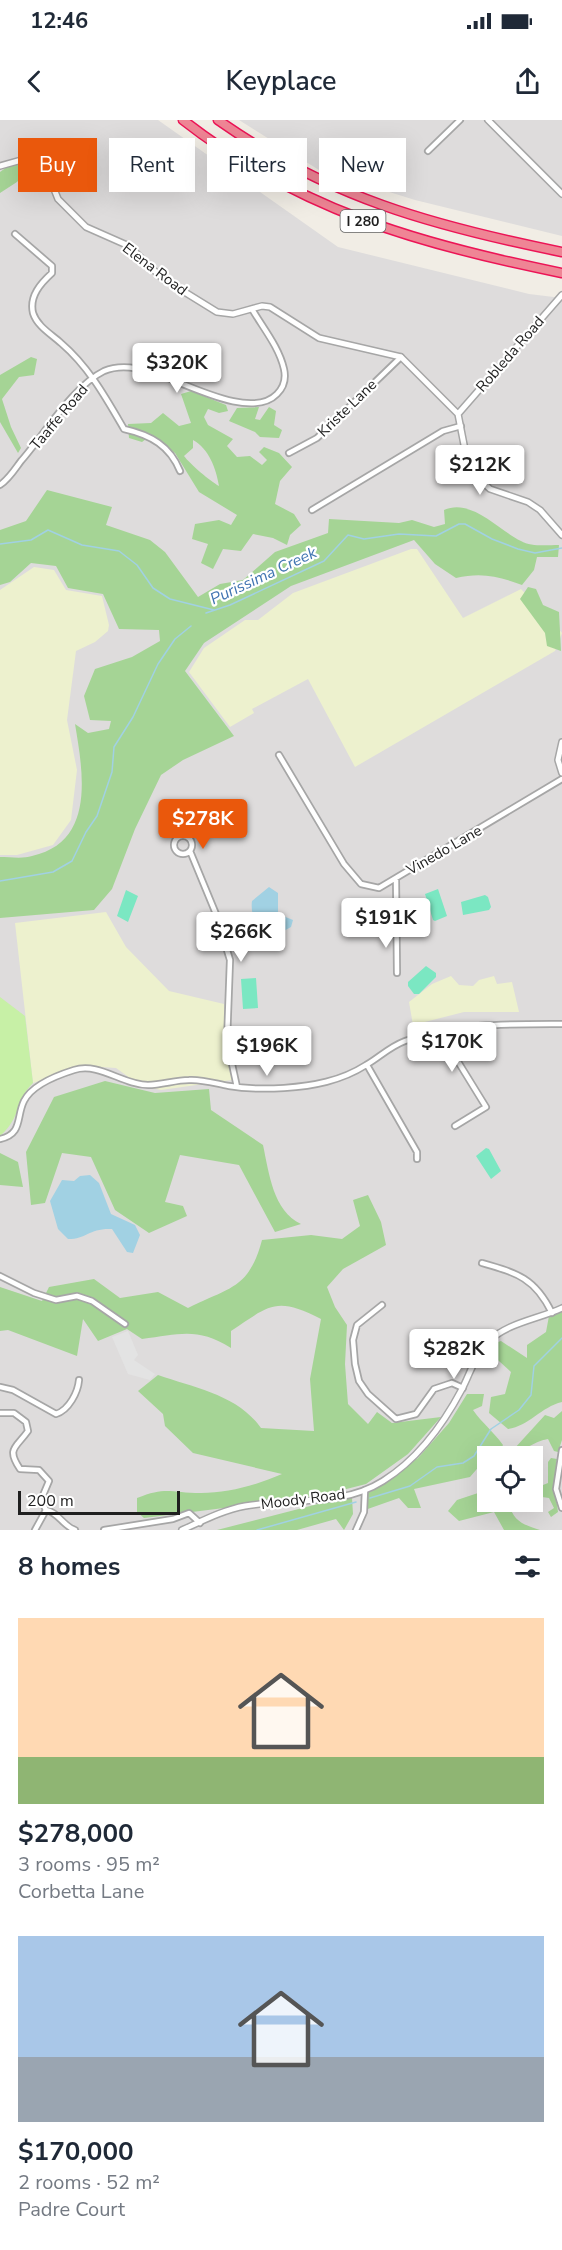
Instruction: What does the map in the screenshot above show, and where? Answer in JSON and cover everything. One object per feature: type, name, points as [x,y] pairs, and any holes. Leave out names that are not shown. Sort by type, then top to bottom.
[{"type":"highway","name":"I 280","points":[[183,120],[258,170],[333,209],[400,234],[450,249],[562,273]]},
{"type":"highway","name":"I 280","points":[[218,120],[304,173],[377,205],[455,230],[562,252]]},
{"type":"street","points":[[428,152],[460,120]]},
{"type":"street","points":[[488,120],[562,194]]},
{"type":"street","name":"Elena Road","points":[[0,166],[25,159],[38,164],[50,179],[58,199],[86,227],[129,246],[162,278],[209,308],[224,315],[270,307],[319,338],[401,357]]},
{"type":"street","points":[[15,234],[52,266],[52,273],[40,285],[34,297],[32,310],[37,323],[66,348],[93,378],[124,429],[151,438],[167,448],[174,455],[180,471]]},
{"type":"street","name":"Robleda Road","points":[[459,414],[562,296]]},
{"type":"street","name":"Taaffe Road","points":[[0,484],[93,378],[106,370],[126,366],[148,371],[230,400],[251,403],[269,400],[283,386],[284,371],[274,345],[252,309]]},
{"type":"street","points":[[401,357],[459,414],[467,460],[478,478],[490,489],[528,502],[540,510],[562,535]]},
{"type":"street","name":"Kriste Lane","points":[[289,453],[316,438],[401,357]]},
{"type":"street","points":[[312,510],[443,431],[461,426]]},
{"type":"street","points":[[562,742],[558,760],[562,773]]},
{"type":"street","name":"Vinedo Lane","points":[[279,755],[344,864],[361,884],[379,888],[562,779]]},
{"type":"street","points":[[190,851],[210,897],[230,960],[227,1041],[237,1087]]},
{"type":"street","points":[[396,878],[397,973]]},
{"type":"street","points":[[0,1139],[8,1137],[20,1125],[24,1101],[35,1088],[76,1069],[95,1068],[124,1080],[148,1085],[191,1080],[237,1087],[284,1088],[326,1084],[367,1065],[389,1048],[433,1033],[471,1025],[562,1024]]},
{"type":"street","points":[[433,1033],[442,1048],[457,1060],[486,1107],[455,1126]]},
{"type":"street","points":[[367,1065],[417,1152],[417,1159]]},
{"type":"street","points":[[482,1263],[529,1280],[543,1294],[552,1313]]},
{"type":"street","points":[[0,1276],[34,1293],[56,1300],[77,1296],[92,1301],[125,1324]]},
{"type":"street","points":[[382,1305],[357,1325],[353,1340],[359,1381],[368,1394],[396,1419],[416,1414],[434,1389],[452,1383],[463,1388]]},
{"type":"street","name":"Moody Road","points":[[182,1530],[245,1506],[278,1502],[309,1502],[365,1490],[394,1474],[445,1422],[474,1362],[488,1341],[506,1330],[562,1308]]},
{"type":"street","points":[[0,1387],[13,1390],[56,1413],[66,1407],[78,1387],[79,1380]]},
{"type":"street","points":[[0,1413],[14,1413],[26,1422],[28,1431],[14,1444],[12,1452],[20,1469],[39,1470],[49,1481],[41,1500],[46,1510]]},
{"type":"street","points":[[562,1450],[556,1489],[562,1508]]},
{"type":"street","points":[[356,1530],[364,1512],[365,1490]]},
{"type":"street","points":[[34,1530],[46,1510]]},
{"type":"street","points":[[46,1510],[52,1511],[69,1528],[75,1530]]},
{"type":"street","points":[[104,1530],[173,1519],[189,1513],[200,1523]]},
{"type":"shaded area","points":[[0,120],[158,120],[184,138],[109,138],[109,192],[195,192],[195,146],[207,155],[207,192],[260,192],[338,247],[529,294],[562,298],[562,1530],[0,1530]]},
{"type":"shaded area","points":[[239,120],[562,120],[562,236],[389,192],[406,192],[406,138],[319,138],[319,170],[307,162],[307,138],[268,138]]},
{"type":"shaded area","points":[[128,1331],[138,1355],[134,1360],[155,1374],[150,1380],[128,1374],[112,1337]]},
{"type":"green space","points":[[11,164],[18,165],[18,181],[0,193],[0,172]]},
{"type":"green space","points":[[31,357],[37,359],[34,375],[19,377],[2,399],[21,448],[18,453],[0,422],[0,375]]},
{"type":"green space","points":[[191,391],[226,405],[228,411],[219,413],[208,409],[204,417],[208,425],[233,439],[227,446],[237,457],[250,456],[262,465],[267,460],[259,452],[264,447],[279,453],[292,467],[280,481],[275,504],[294,514],[301,525],[290,535],[287,545],[273,538],[253,534],[241,551],[223,549],[213,569],[201,563],[208,544],[192,539],[195,524],[219,520],[231,525],[237,515],[199,492],[175,453],[150,436],[142,442],[129,438],[128,424],[151,423],[163,413],[179,426],[191,423],[181,394]],"holes":[[[193,440],[211,460],[219,486],[184,456],[193,448]]]},
{"type":"green space","points":[[259,407],[255,419],[260,420],[269,407],[276,411],[274,425],[282,430],[279,438],[260,437],[255,432],[229,421],[237,408]]},
{"type":"green space","points":[[47,490],[112,507],[106,525],[150,540],[165,552],[198,597],[220,584],[243,580],[275,552],[328,533],[329,519],[399,523],[412,520],[434,527],[445,524],[444,510],[454,507],[465,508],[525,543],[559,545],[558,557],[537,557],[534,570],[522,585],[489,576],[473,575],[456,578],[435,564],[414,540],[291,586],[204,643],[185,671],[234,736],[183,760],[161,775],[135,829],[112,889],[94,910],[0,918],[0,857],[28,857],[53,848],[67,836],[76,821],[82,783],[75,724],[88,733],[109,729],[111,721],[90,720],[84,696],[95,669],[132,657],[160,641],[159,630],[119,629],[103,594],[68,588],[56,566],[31,563],[10,582],[0,585],[0,530],[26,521]]},
{"type":"green space","points":[[411,549],[417,549],[463,618],[521,589],[562,633],[555,651],[355,767],[308,679],[252,709],[254,713],[230,727],[189,672],[204,648],[245,620],[258,620],[293,593]]},
{"type":"green space","points":[[34,567],[54,570],[66,590],[102,596],[109,625],[108,631],[95,642],[76,651],[67,720],[77,770],[71,820],[53,845],[17,855],[0,855],[0,590]]},
{"type":"green space","points":[[528,587],[536,589],[543,605],[559,612],[561,651],[547,646],[545,633],[520,599]]},
{"type":"green space","points":[[438,889],[447,916],[435,921],[425,894]]},
{"type":"green space","points":[[126,890],[138,896],[128,922],[117,916]]},
{"type":"green space","points":[[485,895],[491,907],[489,910],[463,915],[461,902]]},
{"type":"green space","points":[[106,912],[126,947],[169,991],[224,1004],[224,1045],[232,1080],[161,1090],[141,1086],[116,1068],[86,1066],[33,1083],[15,923]]},
{"type":"green space","points":[[426,966],[436,973],[436,977],[419,994],[414,994],[408,982]]},
{"type":"green space","points":[[451,976],[459,985],[473,986],[479,980],[494,976],[497,984],[512,982],[519,1012],[464,1012],[413,1025],[409,1002],[432,984]]},
{"type":"green space","points":[[256,978],[258,1008],[243,1009],[241,979]]},
{"type":"green space","points":[[0,997],[25,1016],[33,1083],[23,1096],[12,1122],[0,1136]]},
{"type":"green space","points":[[105,1081],[155,1093],[209,1089],[211,1110],[263,1145],[270,1179],[278,1201],[292,1218],[301,1224],[275,1232],[239,1165],[180,1155],[165,1202],[183,1206],[187,1216],[149,1233],[115,1210],[91,1157],[62,1153],[45,1203],[31,1205],[26,1152],[54,1097]]},
{"type":"green space","points":[[486,1148],[489,1149],[501,1171],[491,1179],[476,1156]]},
{"type":"green space","points":[[0,1153],[18,1162],[23,1187],[0,1185]]},
{"type":"green space","points":[[368,1195],[381,1222],[386,1245],[343,1269],[327,1287],[335,1307],[347,1325],[345,1364],[348,1404],[368,1424],[377,1412],[392,1423],[441,1417],[408,1454],[366,1484],[319,1496],[144,1518],[137,1512],[137,1498],[147,1494],[163,1491],[222,1492],[253,1485],[282,1474],[193,1453],[165,1426],[163,1414],[138,1391],[158,1375],[228,1400],[251,1417],[261,1428],[314,1431],[310,1379],[321,1319],[293,1308],[274,1307],[255,1315],[231,1331],[231,1348],[209,1337],[198,1335],[178,1334],[142,1339],[127,1329],[98,1341],[83,1319],[77,1356],[8,1330],[0,1331],[0,1287],[42,1301],[49,1287],[94,1279],[120,1298],[158,1292],[188,1308],[226,1290],[244,1278],[257,1256],[262,1240],[311,1235],[342,1239],[360,1226],[353,1200]]},
{"type":"green space","points":[[562,1310],[562,1402],[508,1429],[489,1413],[491,1397],[505,1394],[511,1372],[489,1352],[492,1344],[501,1341],[527,1358],[527,1345],[546,1332],[549,1316]]},
{"type":"green space","points":[[467,1394],[484,1394],[482,1406],[473,1410],[503,1445],[477,1446],[477,1469],[470,1477],[414,1489],[421,1508],[408,1508],[399,1498],[362,1511],[366,1493],[418,1458],[449,1423]]},
{"type":"green space","points":[[562,1411],[562,1440],[558,1452],[554,1451],[548,1439],[529,1446],[517,1446],[545,1415],[554,1418]]},
{"type":"green space","points":[[551,1458],[557,1459],[554,1482],[558,1512],[551,1517],[548,1512],[554,1508],[549,1498],[543,1497],[543,1485],[548,1483],[548,1462]]},
{"type":"green space","points":[[477,1493],[477,1512],[494,1512],[459,1521],[448,1511],[457,1500]]},
{"type":"green space","points":[[352,1498],[353,1514],[344,1530],[336,1519],[297,1530],[217,1530],[318,1504]]},
{"type":"green space","points":[[494,1512],[512,1512],[520,1521],[540,1530],[504,1530]]},
{"type":"water","points":[[269,887],[278,893],[278,914],[293,920],[291,927],[271,938],[258,928],[253,917],[252,906],[252,901]]},
{"type":"water","points":[[90,1175],[99,1183],[111,1214],[135,1225],[140,1235],[133,1253],[127,1252],[112,1229],[98,1230],[68,1239],[58,1229],[50,1201],[62,1180],[74,1181],[80,1176]]},
{"type":"waterway","name":"Purissima Creek","points":[[206,613],[230,605],[324,561],[348,535],[364,539],[399,534],[436,536],[459,524],[465,524],[492,539],[518,549],[535,553],[562,548]]},
{"type":"waterway","points":[[0,544],[31,540],[48,530],[82,545],[119,551],[137,565],[153,588],[170,599],[214,610]]},
{"type":"waterway","name":"Purissima Creek","points":[[0,881],[53,872],[72,861],[86,832],[97,816],[112,772],[114,747],[133,717],[158,664],[175,639],[191,626]]},
{"type":"waterway","points":[[370,1498],[410,1486],[437,1467],[463,1463],[474,1456],[491,1429],[519,1410],[531,1395],[534,1366],[562,1338]]},
{"type":"waterway","points":[[257,1530],[356,1502]]}]
